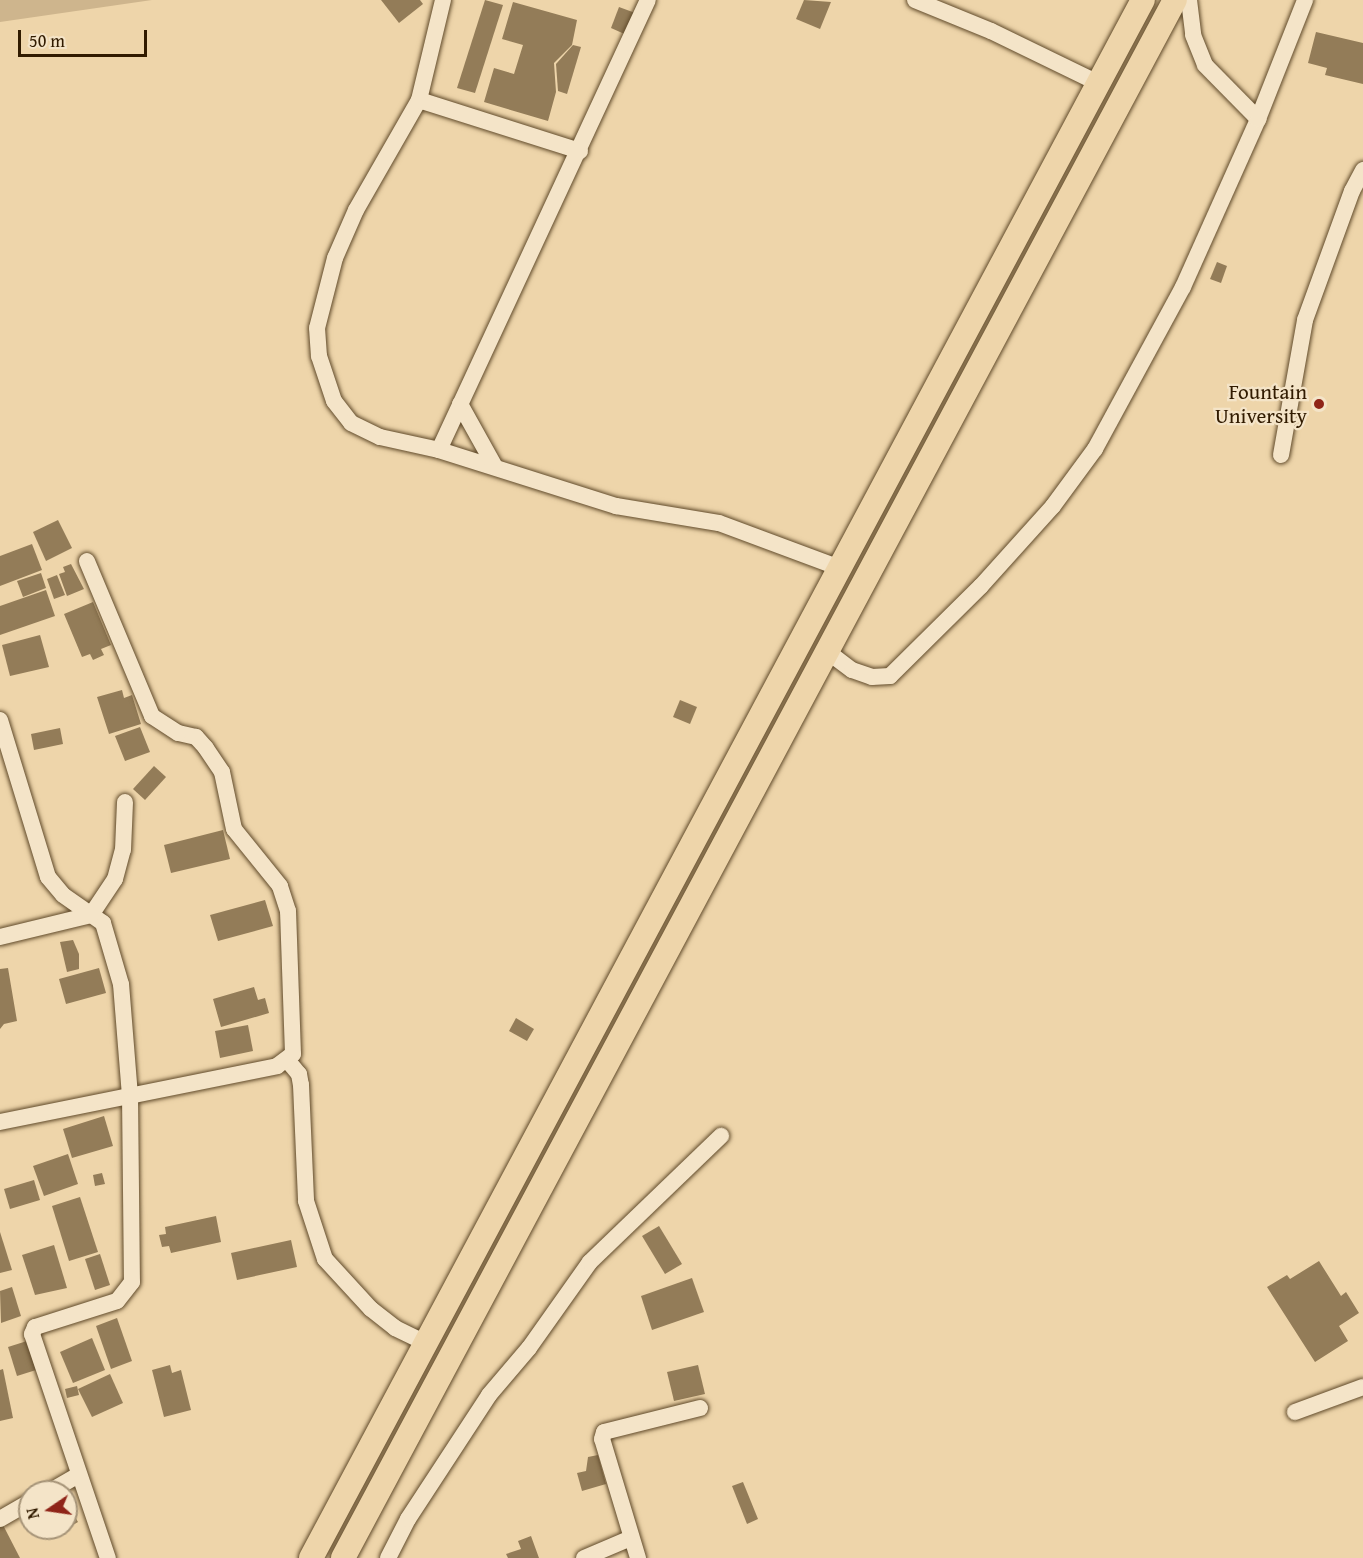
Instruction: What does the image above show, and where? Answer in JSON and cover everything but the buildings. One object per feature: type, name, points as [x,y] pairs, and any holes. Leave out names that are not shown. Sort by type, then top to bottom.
[{"type":"highway","points":[[311,1558],[1143,0]]},
{"type":"highway","points":[[343,1558],[1175,0]]},
{"type":"street","points":[[443,0],[419,100],[356,210],[335,258],[317,328],[319,356],[334,401],[351,423],[380,437],[438,450],[616,506],[719,523],[840,568]]},
{"type":"street","points":[[438,450],[580,151],[648,0]]},
{"type":"street","points":[[915,0],[991,31],[1098,83]]},
{"type":"street","points":[[1189,0],[1192,35],[1205,65],[1258,119]]},
{"type":"street","points":[[828,652],[862,674],[890,676],[981,586],[1053,506],[1095,449],[1183,287],[1258,119],[1305,0]]},
{"type":"street","points":[[419,100],[580,151]]},
{"type":"street","points":[[1281,455],[1305,320],[1352,190],[1363,170]]},
{"type":"street","points":[[460,404],[495,467]]},
{"type":"street","points":[[0,1122],[288,1061],[293,1054],[290,935],[288,911],[280,886],[234,830],[222,772],[206,748],[196,737],[178,733],[152,716],[87,561]]},
{"type":"street","points":[[0,720],[48,877],[63,894],[103,923],[121,984],[130,1095],[132,1282],[117,1301],[35,1327],[32,1334],[108,1558]]},
{"type":"street","points":[[0,937],[91,915],[115,879],[123,850],[124,802]]},
{"type":"street","points":[[288,1061],[295,1066],[301,1085],[306,1201],[325,1259],[370,1309],[395,1328],[426,1343]]},
{"type":"street","points":[[388,1558],[408,1519],[489,1395],[529,1348],[590,1262],[721,1136]]},
{"type":"street","points":[[1295,1412],[1363,1387]]},
{"type":"street","points":[[638,1558],[603,1432],[700,1408]]},
{"type":"street","points":[[70,1480],[79,1475]]},
{"type":"street","points":[[0,1519],[18,1509]]},
{"type":"street","points":[[584,1558],[631,1538]]},
{"type":"shaded area","points":[[0,0],[152,0],[0,22]]},
{"type":"place","name":"Fountain University","points":[[1319,404]]}]
